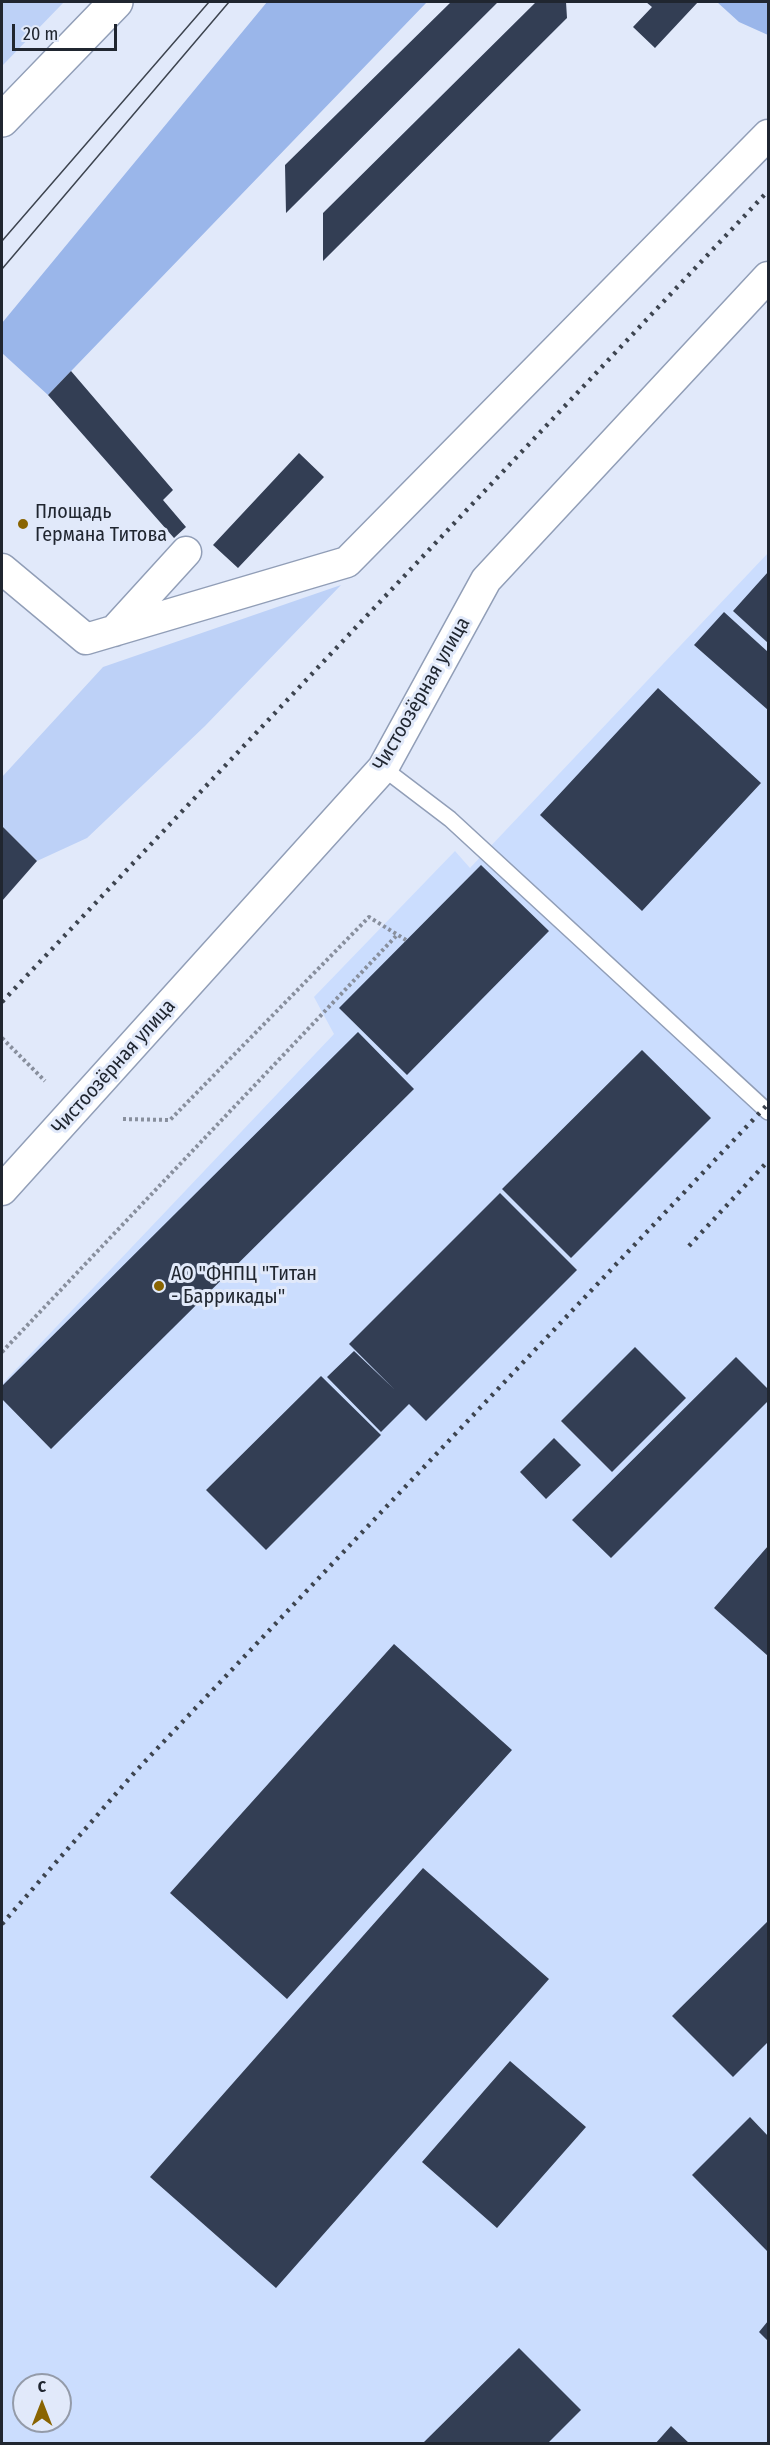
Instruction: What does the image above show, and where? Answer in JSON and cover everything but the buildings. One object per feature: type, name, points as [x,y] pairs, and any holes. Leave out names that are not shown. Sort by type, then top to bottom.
[{"type":"main road","points":[[2,120],[116,2]]},
{"type":"street","points":[[2,569],[86,639],[347,562],[768,135]]},
{"type":"street","name":"Чистоозёрная улица","points":[[2,1190],[383,768],[486,580],[768,277]]},
{"type":"street","points":[[114,631],[186,552]]},
{"type":"lane","points":[[383,768],[450,819],[768,1112]]},
{"type":"path","points":[[123,1119],[170,1120],[369,916],[406,940]]},
{"type":"path","points":[[2,1352],[397,934]]},
{"type":"path","points":[[2,1038],[45,1081]]},
{"type":"shaded area","points":[[2,2],[64,2],[2,66]]},
{"type":"shaded area","points":[[267,2],[427,2],[48,395],[2,353],[2,323]]},
{"type":"shaded area","points":[[717,2],[768,2],[768,35],[739,22]]},
{"type":"shaded area","points":[[768,553],[768,2443],[2,2443],[2,1384],[334,1034],[314,997],[455,851],[470,868]]},
{"type":"shaded area","points":[[341,585],[205,726],[87,838],[37,861],[2,826],[2,777],[103,667]]},
{"type":"tram line","points":[[2,241],[209,2]]},
{"type":"tram line","points":[[2,269],[229,2]]},
{"type":"railway","points":[[2,1002],[768,191]]},
{"type":"railway","points":[[2,1924],[135,1772],[768,1104]]},
{"type":"railway","points":[[689,1246],[768,1161]]},
{"type":"place","name":"Площадь Германа Титова","points":[[23,524]]},
{"type":"place","name":"АО \"ФНПЦ \"Титан - Баррикады\"","points":[[159,1286]]}]
